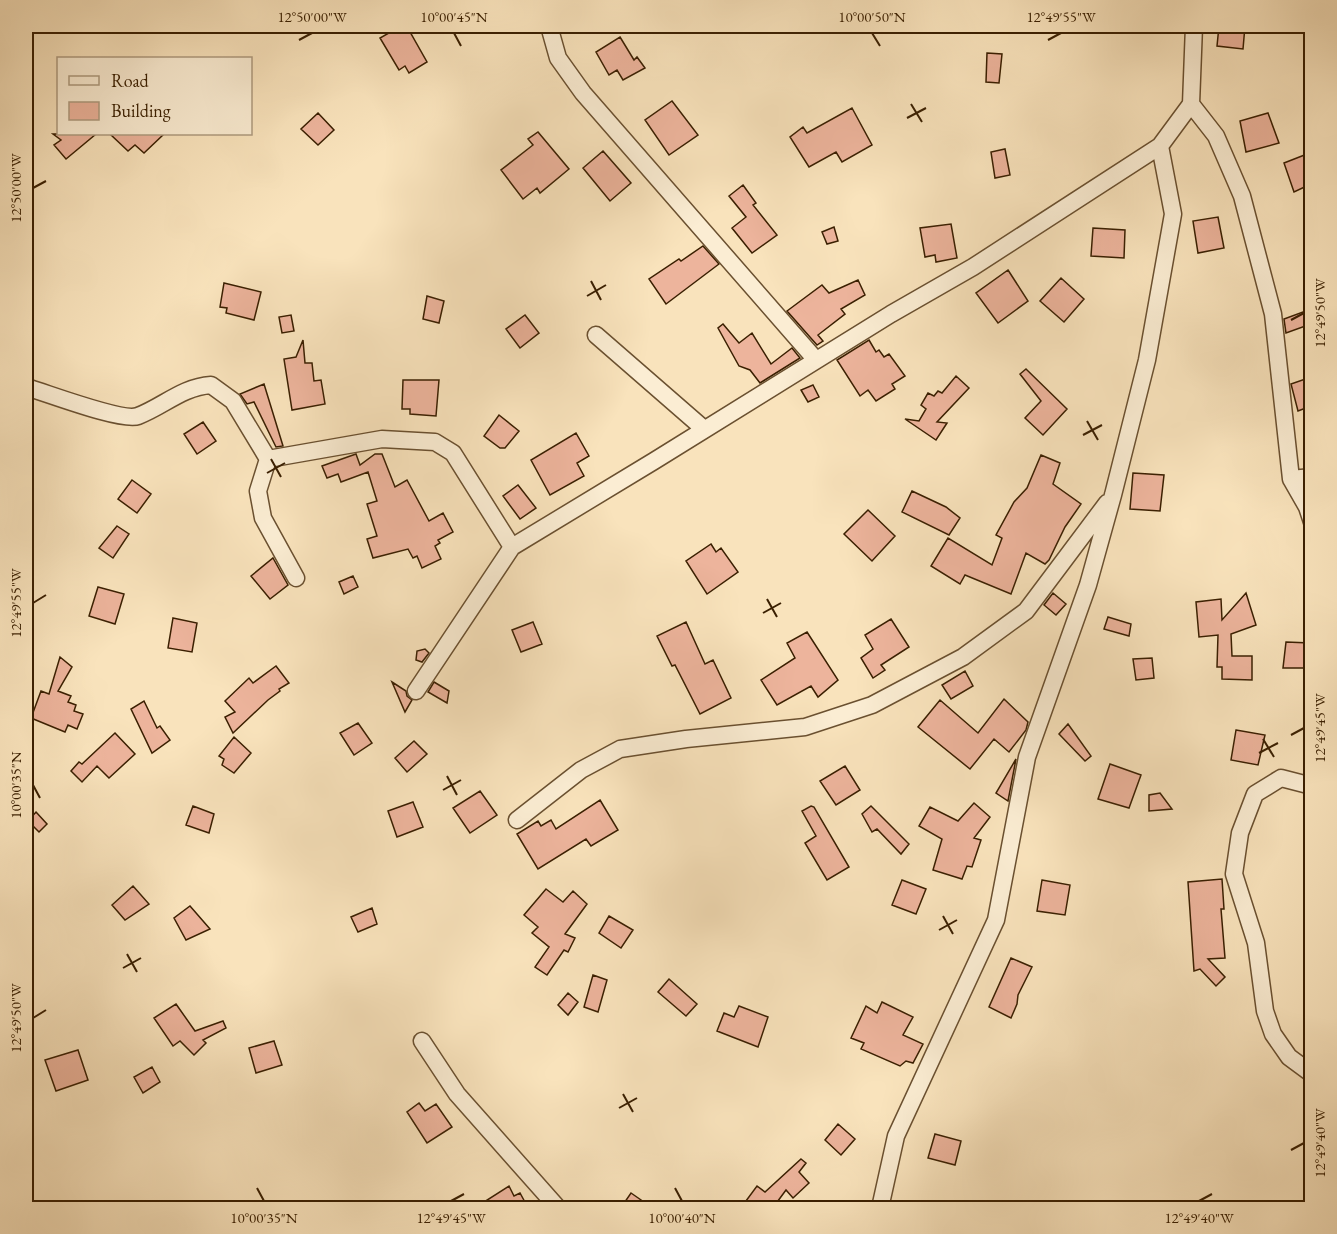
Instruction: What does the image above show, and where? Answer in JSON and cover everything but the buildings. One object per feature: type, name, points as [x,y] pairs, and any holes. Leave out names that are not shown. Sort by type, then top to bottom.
[{"type":"street","points":[[549,26],[558,57],[583,93],[816,360]]},
{"type":"street","points":[[416,691],[512,547],[891,314],[973,267],[1160,146],[1191,104],[1194,26]]},
{"type":"street","points":[[1191,104],[1215,136],[1237,186],[1259,260],[1273,314],[1291,479],[1307,507],[1311,522]]},
{"type":"street","points":[[880,1209],[896,1136],[996,920],[1027,757],[1088,585],[1113,495],[1147,360],[1173,214],[1160,146]]},
{"type":"street","points":[[596,335],[705,429]]},
{"type":"street","points":[[26,387],[119,417],[136,417],[195,386],[211,385],[232,401],[268,459],[258,491],[263,518],[296,578]]},
{"type":"street","points":[[268,459],[382,439],[435,442],[453,453],[512,547]]},
{"type":"street","points":[[1291,479],[1311,477]]},
{"type":"street","points":[[517,820],[581,770],[620,749],[686,739],[805,727],[872,705],[963,657],[1026,611],[1113,495]]},
{"type":"street","points":[[1311,786],[1281,778],[1255,794],[1240,833],[1234,874],[1256,943],[1265,1011],[1273,1034],[1289,1057],[1311,1074]]},
{"type":"street","points":[[422,1041],[457,1094],[558,1209]]}]
